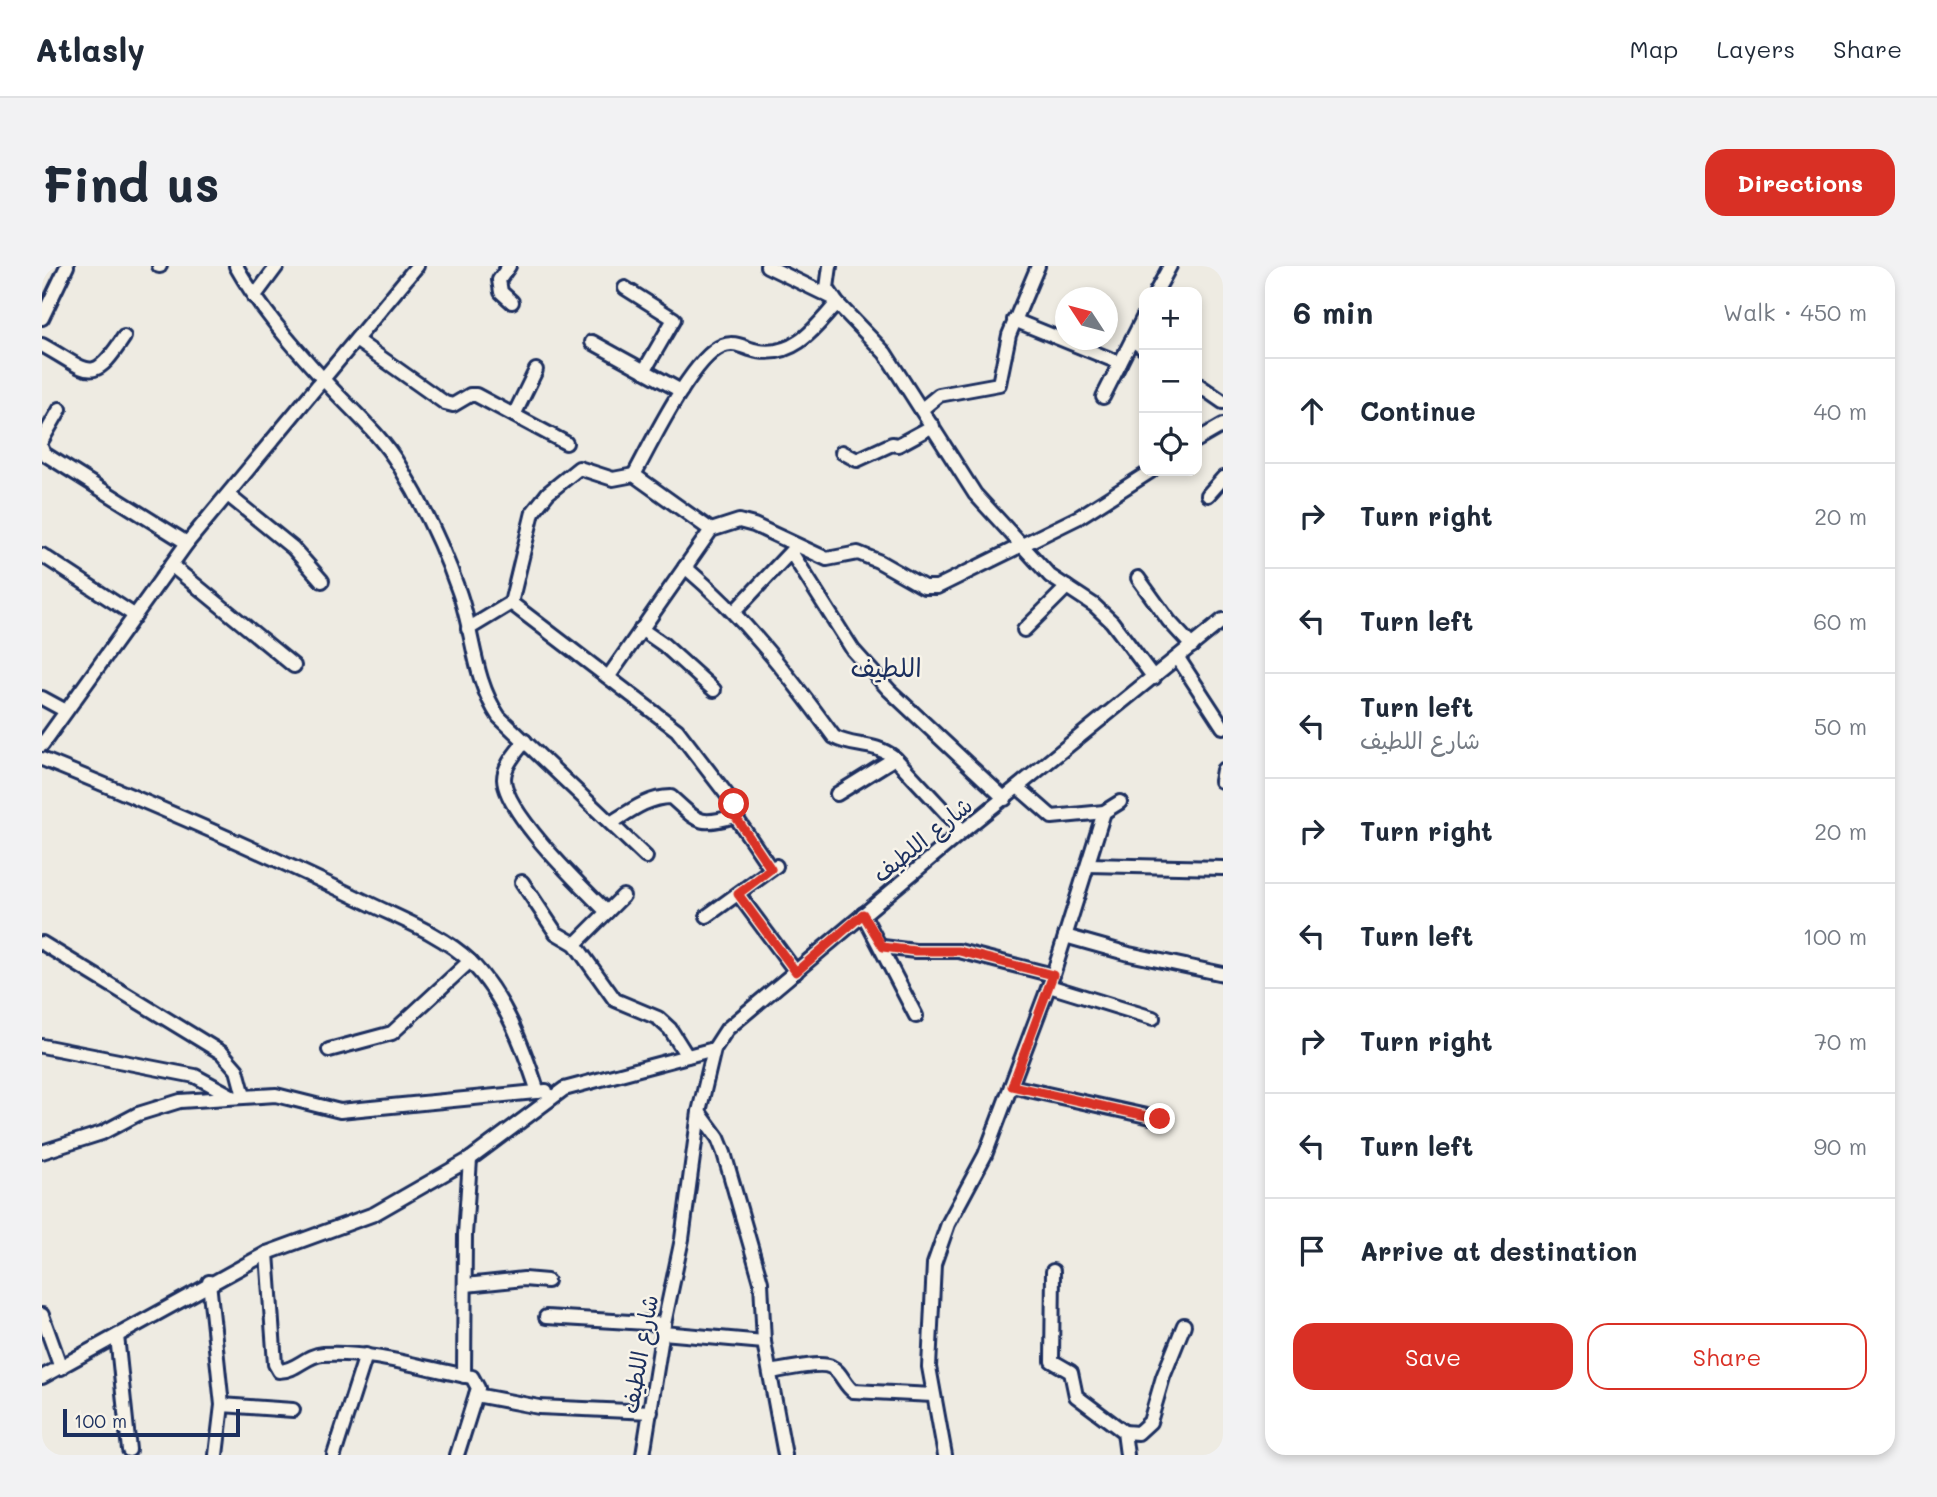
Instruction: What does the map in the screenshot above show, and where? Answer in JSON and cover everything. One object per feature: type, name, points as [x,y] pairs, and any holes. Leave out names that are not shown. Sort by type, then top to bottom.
[{"type":"street","points":[[236,266],[254,297],[323,380],[366,423],[399,465],[431,525],[459,592],[486,697],[499,717],[646,857]]},
{"type":"street","points":[[254,297],[277,266]]},
{"type":"street","points":[[42,745],[187,543],[417,266]]},
{"type":"street","points":[[509,266],[499,280],[501,292],[512,302]]},
{"type":"street","points":[[766,266],[835,300]]},
{"type":"street","points":[[830,266],[827,288],[885,353],[975,494],[1051,576],[1112,622],[1154,678]]},
{"type":"street","points":[[922,410],[939,395],[999,384],[1014,320],[1038,266]]},
{"type":"street","points":[[1159,287],[1170,266]]},
{"type":"street","points":[[43,311],[62,268]]},
{"type":"street","points":[[625,288],[674,320],[644,371]]},
{"type":"street","points":[[634,475],[681,391],[710,354],[721,346],[735,343],[758,351],[783,350],[797,345],[835,300]]},
{"type":"street","points":[[1014,320],[1120,363]]},
{"type":"street","points":[[1103,397],[1139,326]]},
{"type":"street","points":[[42,345],[86,369],[97,370],[105,365],[124,337]]},
{"type":"street","points":[[1132,339],[1139,345]]},
{"type":"street","points":[[356,340],[446,403],[453,405],[470,395],[476,396],[566,443]]},
{"type":"street","points":[[592,342],[681,391]]},
{"type":"street","points":[[514,415],[536,370]]},
{"type":"street","points":[[1202,387],[1223,402]]},
{"type":"street","points":[[42,440],[60,409]]},
{"type":"street","points":[[1202,437],[1223,425]]},
{"type":"street","points":[[842,452],[852,459],[866,457],[892,444],[898,445],[933,426]]},
{"type":"street","points":[[42,449],[43,453],[187,543]]},
{"type":"street","points":[[468,629],[511,603],[533,512],[548,493],[579,468],[613,479],[634,475],[711,530]]},
{"type":"street","points":[[610,676],[711,530],[739,521],[793,548],[827,559],[858,553],[924,587],[937,587],[978,565],[1023,547],[1079,517],[1143,476]]},
{"type":"street","points":[[1208,495],[1223,478]]},
{"type":"street","points":[[228,495],[293,548],[322,581]]},
{"type":"street","points":[[734,612],[793,548]]},
{"type":"street","points":[[793,548],[853,650],[889,690],[1005,799]]},
{"type":"street","points":[[42,555],[134,615]]},
{"type":"street","points":[[171,565],[294,666]]},
{"type":"street","points":[[685,567],[734,612],[781,664],[834,737],[884,750],[895,758],[963,831]]},
{"type":"street","points":[[1139,578],[1169,621],[1192,646]]},
{"type":"street","points":[[1024,630],[1067,587]]},
{"type":"street","points":[[511,603],[610,676],[677,730],[734,804],[735,816],[774,867],[707,916]]},
{"type":"street","name":"شارع اللطيف","points":[[643,1455],[663,1329],[682,1239],[699,1112],[714,1049],[727,1029],[963,831],[1223,620]]},
{"type":"street","points":[[641,629],[664,645],[714,690]]},
{"type":"street","points":[[1178,658],[1223,727]]},
{"type":"street","points":[[42,698],[66,711]]},
{"type":"street","points":[[525,741],[507,767],[504,777],[506,789],[520,814],[548,850],[607,912]]},
{"type":"street","points":[[837,794],[895,758]]},
{"type":"street","points":[[42,759],[126,793],[345,892],[420,929],[470,961],[506,1012],[521,1042],[538,1092]]},
{"type":"street","points":[[1019,788],[1043,812],[1052,817],[1104,812],[1120,802]]},
{"type":"street","points":[[611,823],[638,805],[663,797],[671,797],[693,819],[705,823],[735,816]]},
{"type":"street","points":[[945,1455],[929,1367],[934,1264],[948,1224],[985,1155],[1012,1086],[1051,981],[1104,812]]},
{"type":"street","points":[[1088,865],[1223,868]]},
{"type":"street","points":[[522,882],[556,933],[575,944],[615,1000],[658,1018],[670,1030],[687,1056]]},
{"type":"street","points":[[738,894],[796,972]]},
{"type":"street","points":[[575,944],[623,896]]},
{"type":"street","points":[[863,914],[883,947],[916,1016]]},
{"type":"street","points":[[1065,936],[1188,968],[1223,974]]},
{"type":"street","points":[[42,943],[222,1053],[237,1070],[244,1096]]},
{"type":"street","points":[[883,947],[915,951],[959,951],[1153,1018]]},
{"type":"street","points":[[330,1050],[392,1033],[470,961]]},
{"type":"street","points":[[42,1046],[195,1076],[230,1096]]},
{"type":"street","points":[[42,1152],[102,1133],[138,1114],[180,1101],[230,1096],[276,1096],[340,1111],[538,1092],[564,1089],[714,1049]]},
{"type":"street","points":[[1012,1086],[1160,1119]]},
{"type":"street","points":[[42,1377],[209,1282],[267,1253],[374,1214],[470,1159],[564,1089]]},
{"type":"street","points":[[699,1112],[710,1125],[724,1153],[761,1282],[764,1342],[785,1455]]},
{"type":"street","points":[[464,1376],[465,1227],[470,1159]]},
{"type":"street","points":[[267,1253],[275,1364],[279,1371],[288,1371],[319,1354],[366,1355],[464,1376],[477,1382],[476,1395],[457,1455]]},
{"type":"street","points":[[1053,1271],[1052,1361],[1071,1372],[1076,1396],[1124,1432],[1138,1433],[1150,1422],[1163,1377],[1184,1325]]},
{"type":"street","points":[[466,1285],[524,1279],[547,1282]]},
{"type":"street","points":[[209,1282],[222,1405],[216,1455]]},
{"type":"street","points":[[42,1315],[61,1368]]},
{"type":"street","points":[[546,1317],[764,1342]]},
{"type":"street","points":[[117,1336],[129,1450]]},
{"type":"street","points":[[334,1455],[366,1355]]},
{"type":"street","points":[[770,1372],[825,1365],[837,1371],[845,1385],[853,1391],[933,1395]]},
{"type":"street","points":[[476,1395],[539,1407],[651,1412]]},
{"type":"street","points":[[222,1405],[293,1410]]},
{"type":"street","points":[[1124,1432],[1127,1455]]},
{"type":"district","name":"اللطيف","points":[[886,667]]},
{"type":"route","points":[[734,804],[735,816],[771,869],[738,894],[796,972],[863,914],[883,947],[915,951],[959,951],[1053,975],[1012,1086],[1160,1119]]}]
